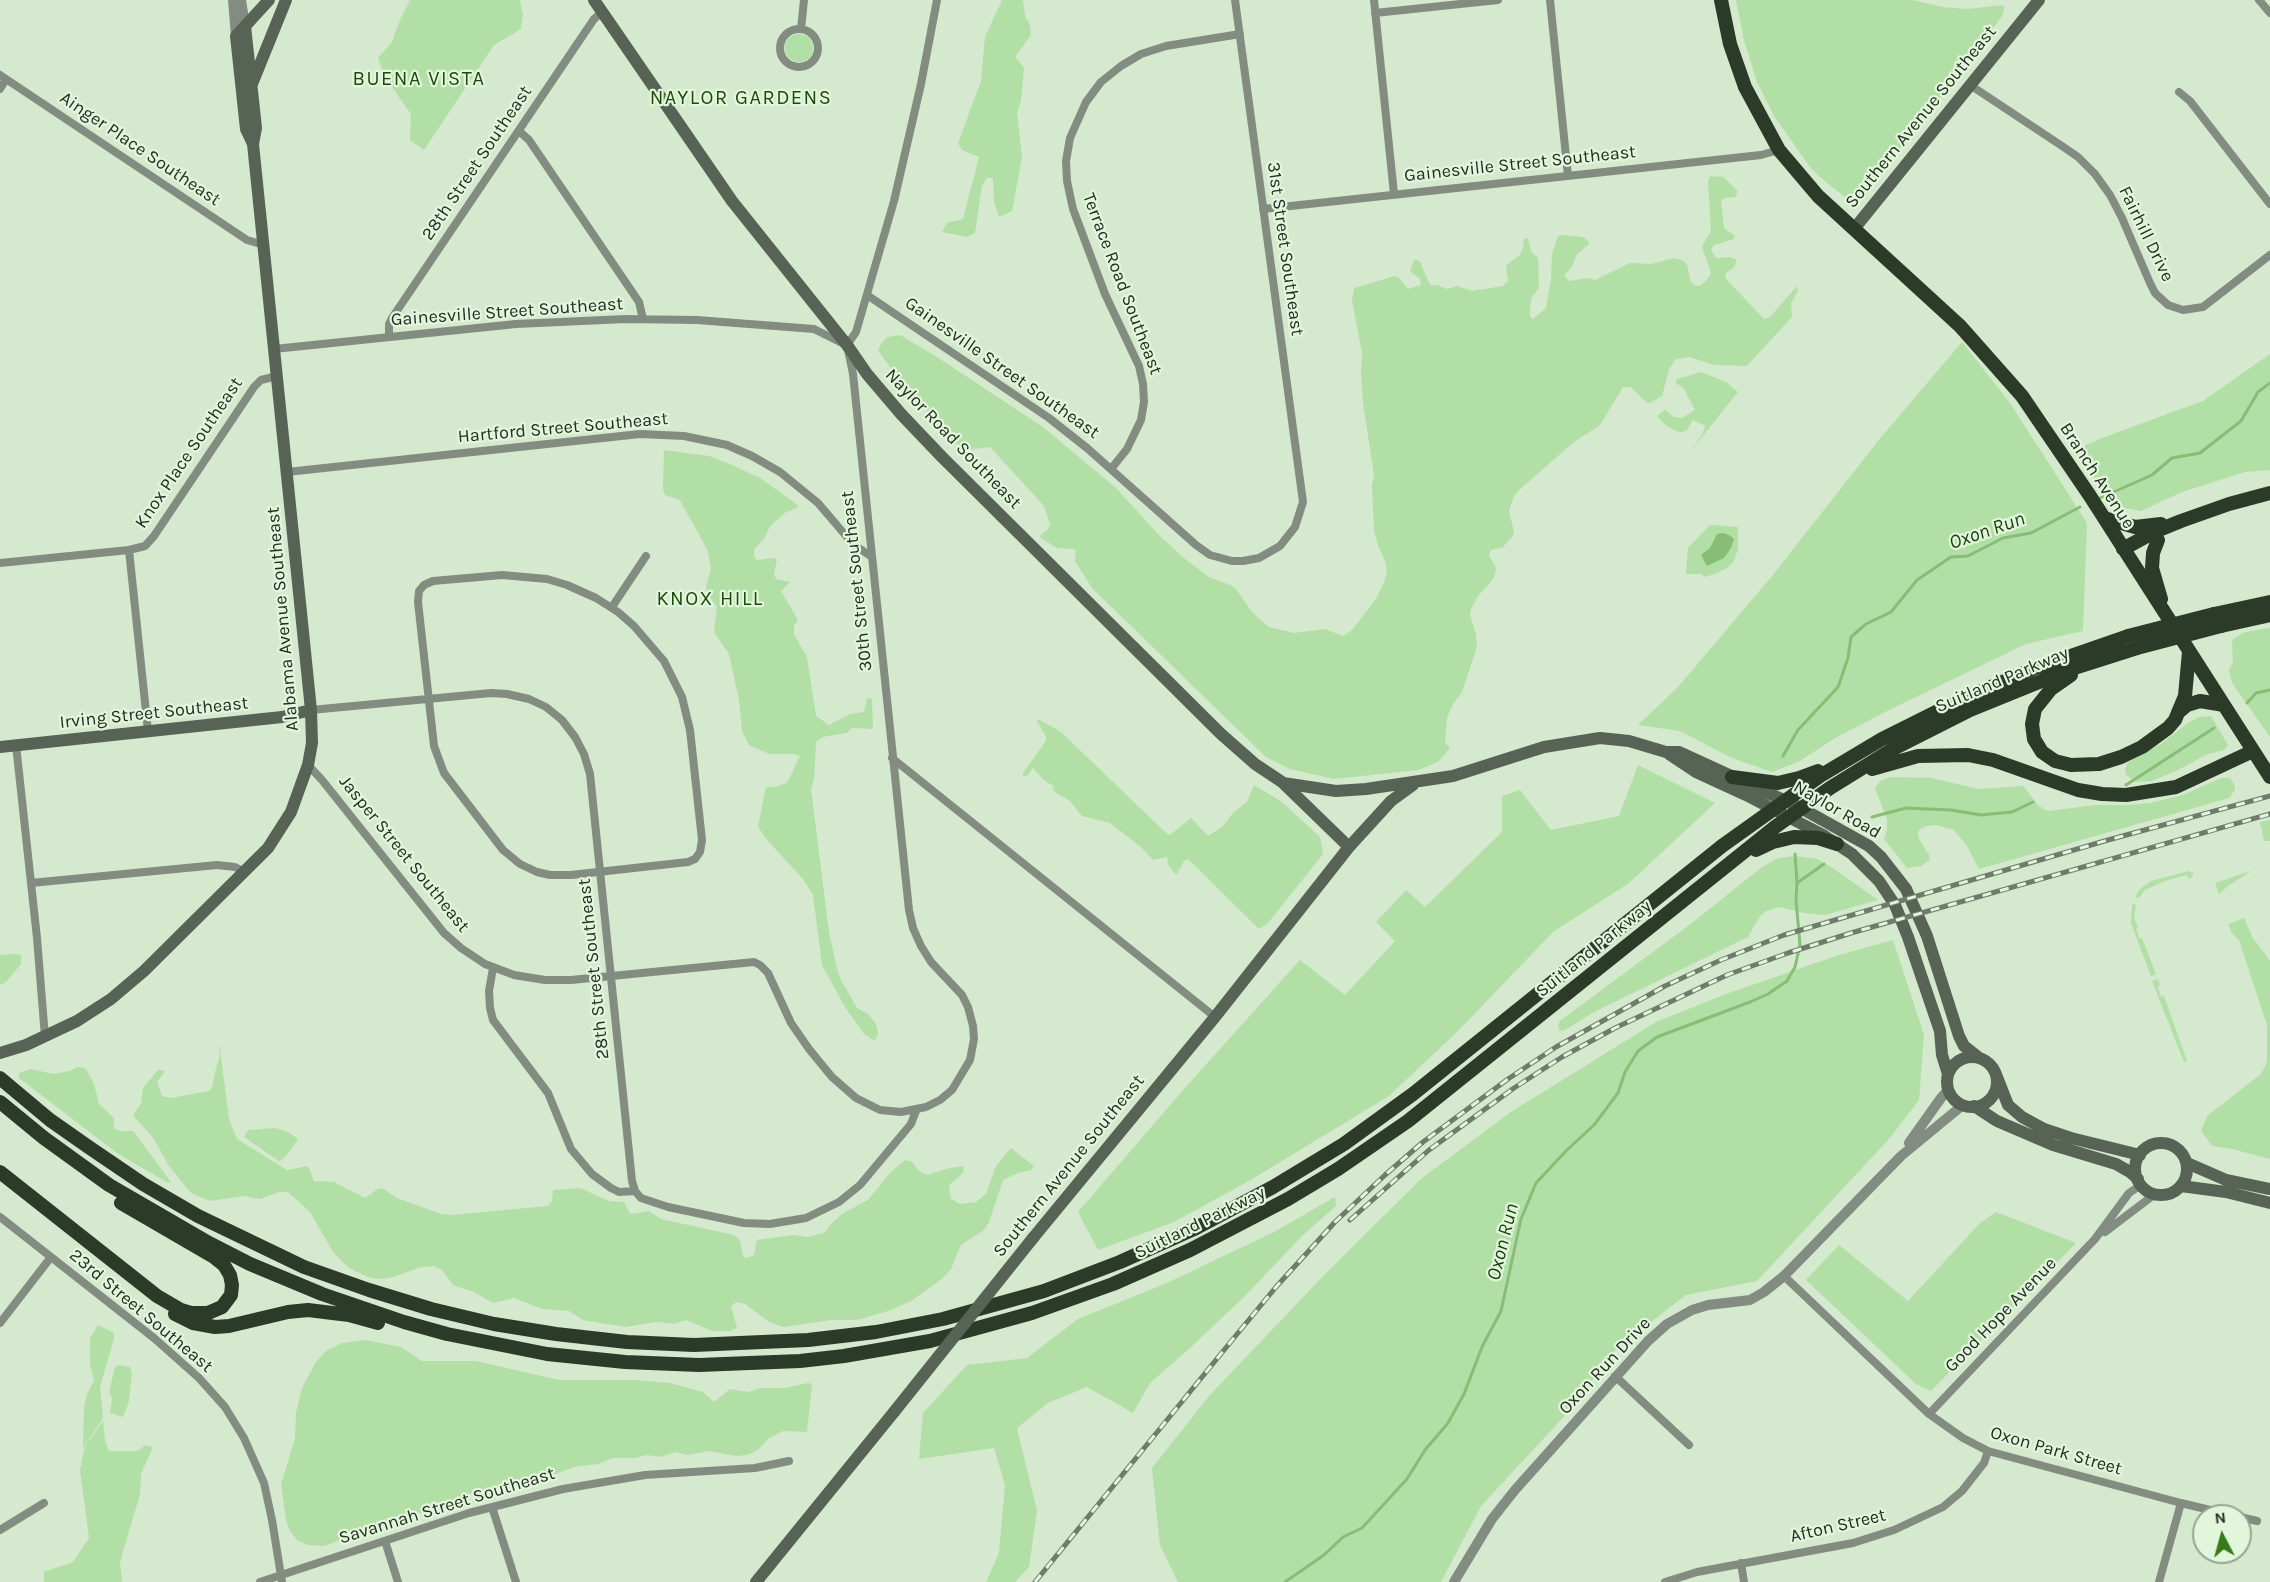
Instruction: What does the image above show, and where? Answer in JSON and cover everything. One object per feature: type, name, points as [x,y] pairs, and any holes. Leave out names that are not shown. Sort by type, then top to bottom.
[{"type":"highway","name":"Branch Avenue","points":[[1721,0],[1730,44],[1744,87],[1779,150],[1818,196],[1917,285],[1987,354],[2022,396],[2104,518],[2270,777]]},
{"type":"highway","points":[[2126,553],[2154,532],[2229,504],[2270,493]]},
{"type":"highway","points":[[2104,518],[2135,527],[2181,521]]},
{"type":"highway","points":[[2126,553],[2158,540],[2181,521]]},
{"type":"highway","points":[[2158,540],[2153,553],[2152,568],[2169,621]]},
{"type":"highway","name":"Suitland Parkway","points":[[520,1349],[625,1362],[673,1365],[751,1364],[844,1356],[952,1336],[1057,1305],[1140,1273],[1242,1224],[1313,1184],[1377,1143],[1451,1088],[1789,816],[1893,749],[1970,710],[2021,688],[2270,602]]},
{"type":"highway","name":"Suitland Parkway","points":[[0,1078],[50,1120],[109,1162],[215,1225],[286,1259],[347,1283],[474,1319],[546,1333],[602,1340],[727,1345],[852,1335],[969,1313],[1044,1291],[1146,1251],[1247,1202],[1322,1158],[1433,1079],[1709,857],[1779,804],[1907,726],[1982,690],[2059,659],[2128,636],[2217,620],[2270,615]]},
{"type":"highway","points":[[2180,711],[2187,689],[2189,652]]},
{"type":"highway","points":[[2098,660],[2051,689],[2035,709],[2032,724],[2034,739],[2048,757],[2071,765],[2090,765],[2109,761],[2152,741],[2168,728],[2187,705],[2208,701],[2224,705]]},
{"type":"highway","points":[[1850,776],[1918,756],[1968,755],[1999,762],[2078,790],[2126,795],[2176,787],[2202,777],[2253,751]]},
{"type":"highway","points":[[1732,777],[1767,783],[1784,782],[1856,755]]},
{"type":"highway","points":[[1725,867],[1773,842],[1788,838],[1811,837],[1837,844]]},
{"type":"highway","points":[[0,1102],[44,1138],[126,1196],[209,1243],[306,1288],[404,1322],[520,1349]]},
{"type":"highway","points":[[0,1172],[157,1296],[180,1317],[200,1325],[229,1326],[288,1312],[329,1311],[447,1342],[520,1349]]},
{"type":"highway","points":[[92,1173],[123,1204],[219,1261],[227,1270],[231,1280],[232,1290],[226,1304],[208,1313],[186,1312],[157,1296]]},
{"type":"main road","points":[[236,36],[269,0]]},
{"type":"main road","name":"Alabama Avenue Southeast","points":[[251,85],[286,0]]},
{"type":"main road","name":"Naylor Road Southeast","points":[[594,0],[726,193],[878,386],[942,457],[1221,734],[1255,764],[1282,782],[1349,847]]},
{"type":"main road","name":"Southern Avenue Southeast","points":[[1854,229],[2036,1]]},
{"type":"main road","name":"Alabama Avenue Southeast","points":[[0,1053],[45,1036],[88,1015],[127,987],[268,848],[288,819],[298,798],[308,765],[312,742],[311,710],[253,144],[256,128],[245,26]]},
{"type":"main road","name":"Alabama Avenue Southeast","points":[[236,36],[246,129],[253,144]]},
{"type":"main road","name":"Irving Street Southeast","points":[[0,747],[282,717],[311,710]]},
{"type":"main road","name":"Naylor Road","points":[[1282,782],[1336,791],[1419,782],[1453,776],[1544,747],[1600,738],[1629,741],[1666,752],[1679,752],[1732,777],[1779,804],[1789,816],[1837,844],[1860,861],[1874,876],[1895,904],[1940,1031],[1945,1069],[1948,1074]]},
{"type":"main road","name":"Naylor Road","points":[[1666,752],[1695,772],[1779,804],[1801,808],[1869,846],[1881,857],[1906,889],[1927,936],[1959,1036],[1964,1046],[1978,1058]]},
{"type":"main road","name":"Southern Avenue Southeast","points":[[756,1582],[1215,1017],[1349,847],[1391,801],[1403,790],[1419,782]]},
{"type":"main road","points":[[1995,1072],[1994,1094],[1982,1104],[1974,1106],[1960,1104],[1948,1090],[1948,1074],[1957,1062],[1971,1057],[1985,1060],[1995,1072],[2008,1105],[2022,1117],[2044,1129],[2071,1138],[2140,1155]]},
{"type":"main road","points":[[1974,1106],[1997,1121],[2053,1145],[2116,1164],[2130,1172],[2139,1182],[2155,1194],[2169,1194],[2181,1186],[2187,1171],[2187,1163],[2182,1154],[2168,1144],[2152,1145],[2140,1155],[2136,1171],[2139,1182]]},
{"type":"main road","points":[[2187,1163],[2226,1180],[2270,1189]]},
{"type":"main road","points":[[2181,1186],[2226,1192],[2270,1203]]},
{"type":"street","points":[[233,0],[236,36]]},
{"type":"street","points":[[241,0],[245,26]]},
{"type":"street","points":[[801,29],[804,0]]},
{"type":"street","points":[[847,345],[856,332],[894,201],[921,84],[937,0]]},
{"type":"street","name":"31st Street Southeast","points":[[1235,0],[1303,502]]},
{"type":"street","points":[[1374,0],[1394,194]]},
{"type":"street","points":[[1375,13],[1498,0]]},
{"type":"street","points":[[1551,0],[1568,176]]},
{"type":"street","points":[[2259,0],[2270,13]]},
{"type":"street","name":"28th Street Southeast","points":[[389,337],[389,324],[392,318],[594,19],[602,12]]},
{"type":"street","points":[[801,29],[814,36],[818,50],[811,63],[797,67],[784,60],[780,46],[787,33],[801,29]]},
{"type":"street","name":"Terrace Road Southeast","points":[[1111,469],[1127,449],[1141,420],[1144,402],[1143,384],[1139,366],[1105,294],[1073,209],[1067,181],[1066,161],[1070,138],[1086,102],[1101,82],[1120,66],[1141,54],[1166,46],[1240,34]]},
{"type":"street","points":[[0,89],[3,77]]},
{"type":"street","name":"Ainger Place Southeast","points":[[3,77],[247,240],[264,245]]},
{"type":"street","name":"Fairhill Drive","points":[[1970,85],[2078,157],[2095,174],[2110,195],[2122,218],[2155,293],[2168,304],[2183,310],[2203,307],[2270,255]]},
{"type":"street","points":[[2179,92],[2190,101],[2270,204]]},
{"type":"street","points":[[519,131],[529,140],[639,302],[643,319]]},
{"type":"street","name":"Gainesville Street Southeast","points":[[1263,208],[1761,156],[1779,150]]},
{"type":"street","name":"Gainesville Street Southeast","points":[[867,295],[1049,418],[1111,469],[1200,549],[1221,559],[1259,558],[1280,546],[1296,526],[1303,502]]},
{"type":"street","name":"Gainesville Street Southeast","points":[[274,349],[516,324],[643,319],[713,321],[814,329],[847,345]]},
{"type":"street","name":"30th Street Southeast","points":[[847,345],[853,374],[907,897],[913,928],[921,946],[932,962],[962,995],[970,1013],[974,1032],[970,1060],[962,1077],[940,1100],[916,1111]]},
{"type":"street","name":"Knox Place Southeast","points":[[129,550],[145,546],[154,536],[256,384],[265,378],[277,376]]},
{"type":"street","name":"Hartford Street Southeast","points":[[287,472],[640,434],[684,436],[727,445],[780,472],[810,496],[854,544],[872,557]]},
{"type":"street","points":[[0,563],[129,550],[148,731]]},
{"type":"street","points":[[612,607],[646,556]]},
{"type":"street","points":[[516,575],[542,578],[567,585],[612,607],[653,646],[682,697],[692,744],[701,847],[698,856],[688,862],[560,875],[541,873],[524,866],[503,850],[443,770],[434,746],[418,602],[420,591],[429,582],[476,576],[516,575]]},
{"type":"street","name":"28th Street Southeast","points":[[311,710],[491,693],[521,696],[537,702],[554,713],[575,737],[584,754],[590,774],[638,1195]]},
{"type":"street","points":[[16,746],[45,1036]]},
{"type":"street","points":[[892,758],[1215,1017]]},
{"type":"street","name":"Jasper Street Southeast","points":[[308,765],[446,935],[476,959],[514,975],[545,980],[748,963],[760,965],[768,973],[802,1041],[823,1068],[844,1088],[856,1098],[880,1110],[901,1113],[916,1111]]},
{"type":"street","points":[[31,883],[217,865],[234,867],[245,872]]},
{"type":"street","points":[[493,968],[489,991],[493,1020],[548,1093],[571,1149],[592,1174],[619,1192],[638,1195],[668,1207],[744,1223],[770,1224],[806,1218],[839,1202],[860,1185],[911,1124],[916,1111]]},
{"type":"street","name":"Oxon Run Drive","points":[[1901,1156],[1948,1090]]},
{"type":"street","name":"Oxon Run Drive","points":[[1454,1582],[1492,1519],[1544,1456],[1648,1341],[1667,1324],[1682,1315],[1708,1305],[1753,1299],[1784,1276],[1901,1156],[1958,1109],[1960,1104]]},
{"type":"street","name":"Good Hope Avenue","points":[[1929,1413],[2095,1239],[2139,1182]]},
{"type":"street","name":"Good Hope Avenue","points":[[2095,1239],[2155,1194]]},
{"type":"street","name":"23rd Street Southeast","points":[[0,1217],[187,1367],[225,1407],[244,1438],[264,1483],[281,1579]]},
{"type":"street","points":[[0,1323],[51,1257]]},
{"type":"street","name":"Oxon Park Street","points":[[1784,1276],[1929,1413],[1956,1433],[1988,1450],[2192,1506]]},
{"type":"street","points":[[1615,1376],[1689,1445]]},
{"type":"street","name":"Afton Street","points":[[1665,1582],[1697,1572],[1873,1538],[1943,1506],[1962,1491],[1984,1463],[1988,1450]]},
{"type":"street","name":"Savannah Street Southeast","points":[[260,1582],[281,1579],[385,1541],[492,1507],[562,1489],[636,1477],[755,1468],[789,1461]]},
{"type":"street","points":[[0,1530],[44,1503]]},
{"type":"street","points":[[2161,1581],[2181,1503]]},
{"type":"street","points":[[492,1507],[516,1582]]},
{"type":"street","points":[[2252,1520],[2257,1521]]},
{"type":"street","points":[[385,1541],[398,1582]]},
{"type":"street","points":[[1741,1563],[1744,1582]]},
{"type":"shaded area","points":[[410,0],[520,0],[523,15],[521,29],[494,45],[424,150],[410,140],[411,114],[385,77],[378,58],[392,42]]},
{"type":"shaded area","points":[[1002,0],[1023,0],[1031,35],[1015,57],[1024,68],[1021,101],[1017,112],[1022,157],[1012,211],[999,217],[994,201],[993,178],[987,178],[982,185],[975,233],[967,237],[942,232],[947,223],[963,219],[979,157],[962,150],[958,143],[981,81],[985,37]]},
{"type":"shaded area","points":[[1736,0],[1912,0],[1943,7],[1968,9],[2002,5],[2005,7],[2002,16],[1964,68],[1871,185],[1862,194],[1845,197],[1810,167],[1774,116],[1757,82],[1744,40]]},
{"type":"shaded area","points":[[799,34],[809,38],[813,48],[809,58],[799,62],[789,58],[785,48],[789,38]]},
{"type":"shaded area","points":[[1710,176],[1723,177],[1738,191],[1735,197],[1724,198],[1721,202],[1724,228],[1735,236],[1734,239],[1714,245],[1711,249],[1716,258],[1730,257],[1737,260],[1734,267],[1725,274],[1726,279],[1764,319],[1770,317],[1797,286],[1798,291],[1791,303],[1792,317],[1747,366],[1714,365],[1689,357],[1676,359],[1669,369],[1662,396],[1650,403],[1646,402],[1631,387],[1623,387],[1600,425],[1574,442],[1514,496],[1509,511],[1514,532],[1503,547],[1491,550],[1489,555],[1496,568],[1494,578],[1478,596],[1471,609],[1470,615],[1476,634],[1477,647],[1462,692],[1447,718],[1445,743],[1450,748],[1438,762],[1418,770],[1334,779],[1290,769],[1266,757],[1092,588],[1075,561],[1076,551],[1057,548],[1041,538],[1040,536],[1050,524],[1044,506],[990,447],[967,450],[947,438],[932,417],[903,386],[878,350],[888,337],[900,335],[1043,427],[1116,488],[1159,535],[1185,559],[1209,577],[1236,589],[1252,612],[1269,627],[1294,633],[1325,629],[1343,636],[1352,630],[1376,599],[1387,571],[1374,531],[1372,485],[1374,475],[1363,403],[1362,353],[1352,300],[1354,288],[1395,276],[1408,289],[1421,285],[1420,279],[1410,271],[1414,260],[1420,262],[1430,285],[1447,289],[1457,286],[1472,291],[1503,286],[1508,281],[1506,265],[1519,256],[1526,238],[1531,251],[1538,258],[1539,288],[1532,297],[1530,307],[1530,317],[1533,319],[1546,308],[1551,280],[1552,254],[1558,236],[1565,235],[1583,237],[1589,242],[1577,254],[1571,268],[1564,275],[1569,281],[1588,278],[1595,280],[1630,263],[1651,264],[1674,258],[1687,264],[1691,283],[1696,286],[1701,285],[1711,273],[1702,247],[1711,231],[1708,181]]},
{"type":"shaded area","points":[[1962,342],[2010,403],[2087,523],[2083,631],[2026,644],[1891,709],[1835,738],[1800,761],[1772,772],[1732,758],[1680,731],[1638,725],[1678,687],[1773,575],[1878,441]]},
{"type":"shaded area","points":[[2270,354],[2270,470],[2245,472],[2182,492],[2141,511],[2119,507],[2073,451],[2203,401]]},
{"type":"shaded area","points":[[1701,372],[1726,382],[1738,392],[1690,452],[1705,426],[1693,420],[1687,430],[1680,433],[1667,426],[1657,416],[1665,410],[1674,417],[1682,418],[1695,410],[1683,387],[1675,383],[1677,379]]},
{"type":"shaded area","points":[[664,450],[709,456],[730,464],[760,478],[799,506],[786,512],[770,526],[764,539],[754,549],[754,557],[757,560],[777,559],[774,574],[776,579],[790,582],[781,591],[798,620],[794,625],[794,634],[807,657],[816,716],[829,725],[850,714],[864,712],[867,698],[872,699],[873,729],[852,728],[847,733],[823,737],[816,742],[814,779],[811,789],[829,932],[837,969],[857,1008],[868,1014],[876,1024],[878,1033],[875,1041],[864,1034],[845,1007],[822,965],[813,895],[803,879],[758,827],[766,787],[787,783],[800,756],[769,754],[749,745],[742,731],[739,700],[729,654],[714,632],[717,607],[707,593],[706,587],[711,568],[708,551],[680,500],[665,495],[663,489]]},
{"type":"shaded area","points":[[1710,525],[1738,527],[1738,549],[1734,561],[1727,568],[1704,577],[1702,574],[1686,574],[1688,548]]},
{"type":"shaded area","points":[[1723,533],[1734,539],[1731,548],[1724,558],[1707,566],[1701,555],[1710,548],[1717,534]]},
{"type":"shaded area","points":[[2270,628],[2270,737],[2232,683],[2229,670],[2233,662],[2232,642],[2234,638],[2245,632]]},
{"type":"shaded area","points":[[2211,716],[2228,745],[2224,750],[2205,755],[2152,781],[2136,782],[2126,775],[2125,769],[2128,762],[2161,744],[2188,723],[2199,717]]},
{"type":"shaded area","points":[[1038,719],[1061,732],[1170,835],[1191,818],[1208,836],[1222,827],[1233,813],[1247,802],[1254,785],[1282,802],[1320,837],[1323,854],[1268,923],[1259,929],[1188,859],[1184,861],[1177,874],[1174,873],[1168,864],[1167,857],[1153,860],[1142,848],[1110,823],[1082,816],[1070,801],[1056,793],[1052,788],[1054,786],[1045,781],[1033,768],[1027,776],[1023,777],[1023,773],[1046,741]]},
{"type":"shaded area","points":[[1638,765],[1715,803],[1629,883],[1553,932],[1459,1030],[1389,1096],[1249,1181],[1174,1222],[1098,1250],[1078,1212],[1300,960],[1345,995],[1395,941],[1376,922],[1406,890],[1425,907],[1502,832],[1502,796],[1520,790],[1551,830],[1619,816]]},
{"type":"shaded area","points":[[1891,777],[1931,778],[1978,789],[2023,786],[2039,806],[2048,811],[2095,805],[2150,803],[2183,795],[2221,778],[2230,778],[2235,790],[2229,798],[1979,869],[1967,846],[1954,830],[1936,825],[1927,826],[1919,830],[1918,834],[1930,860],[1921,866],[1907,868],[1884,839],[1887,819],[1875,788],[1880,781]]},
{"type":"shaded area","points":[[2270,820],[2270,841],[2264,841],[2260,822]]},
{"type":"shaded area","points":[[1793,856],[1817,859],[1878,900],[1825,915],[1779,907],[1766,911],[1760,916],[1748,937],[1596,1011],[1563,1031],[1559,1030],[1560,1021],[1692,923],[1762,867],[1776,859]]},
{"type":"shaded area","points":[[2189,871],[2193,873],[2193,876],[2189,879],[2186,875],[2165,881],[2145,890],[2139,898],[2135,897],[2140,889],[2151,881]]},
{"type":"shaded area","points":[[2251,871],[2228,886],[2219,894],[2215,883]]},
{"type":"shaded area","points":[[2132,904],[2136,905],[2134,918],[2138,927],[2136,928],[2156,974],[2151,976],[2131,923]]},
{"type":"shaded area","points":[[2244,918],[2253,938],[2270,961],[2270,1159],[2212,1146],[2201,1131],[2207,1116],[2261,1074],[2267,1062],[2267,1025],[2239,940],[2232,933],[2228,924]]},
{"type":"shaded area","points":[[1893,940],[1924,1035],[1919,1100],[1889,1139],[1757,1281],[1686,1295],[1616,1349],[1571,1409],[1481,1506],[1441,1582],[1178,1582],[1160,1545],[1152,1468],[1209,1396],[1328,1271],[1422,1178],[1511,1112],[1656,1022],[1726,994],[1839,955]]},
{"type":"shaded area","points":[[0,955],[21,955],[21,964],[6,982],[0,985]]},
{"type":"shaded area","points":[[2158,979],[2161,997],[2164,996],[2187,1061],[2184,1062],[2152,981]]},
{"type":"shaded area","points":[[218,1043],[220,1049],[229,1119],[237,1139],[287,1170],[308,1166],[314,1181],[334,1182],[365,1198],[382,1188],[397,1198],[441,1214],[452,1215],[548,1206],[552,1201],[553,1190],[580,1188],[609,1201],[624,1202],[630,1214],[649,1211],[661,1219],[734,1235],[740,1241],[743,1256],[746,1258],[754,1255],[757,1240],[793,1235],[808,1237],[826,1232],[842,1214],[868,1200],[890,1173],[905,1160],[912,1162],[918,1170],[927,1175],[964,1166],[963,1173],[949,1185],[951,1199],[960,1204],[976,1202],[986,1194],[996,1166],[1011,1148],[1034,1166],[1031,1170],[1003,1180],[989,1222],[984,1230],[961,1245],[951,1269],[943,1278],[911,1301],[888,1311],[857,1320],[831,1320],[783,1327],[769,1322],[745,1304],[736,1302],[731,1307],[737,1328],[731,1331],[712,1331],[686,1320],[674,1324],[657,1322],[626,1327],[583,1320],[569,1311],[542,1309],[514,1298],[493,1303],[474,1292],[453,1285],[443,1271],[434,1266],[421,1267],[394,1277],[380,1279],[368,1277],[349,1268],[333,1252],[310,1212],[288,1192],[279,1192],[260,1199],[243,1196],[210,1201],[191,1193],[169,1166],[154,1139],[133,1115],[141,1104],[143,1088],[158,1070],[165,1071],[157,1082],[162,1096],[171,1098],[209,1091],[212,1088],[220,1056]]},
{"type":"shaded area","points":[[77,1067],[85,1068],[87,1071],[94,1084],[99,1104],[114,1118],[114,1128],[120,1131],[133,1131],[171,1182],[168,1183],[117,1153],[19,1078],[19,1073],[31,1069],[53,1074],[70,1071]]},
{"type":"shaded area","points":[[275,1128],[297,1138],[284,1158],[279,1161],[244,1137],[248,1130]]},
{"type":"shaded area","points":[[1335,1197],[1336,1206],[1303,1235],[1245,1296],[1150,1383],[1133,1413],[1087,1387],[1048,1403],[1017,1428],[1037,1511],[1029,1567],[1015,1582],[986,1582],[999,1553],[1005,1485],[994,1448],[919,1459],[923,1413],[967,1365],[1027,1358],[1078,1319],[1167,1283],[1274,1232]]},
{"type":"shaded area","points":[[1996,1212],[2076,1243],[1931,1391],[1916,1384],[1806,1280],[1839,1245],[1908,1301],[1980,1223]]},
{"type":"shaded area","points":[[98,1325],[114,1333],[114,1338],[100,1387],[103,1418],[83,1448],[84,1408],[87,1394],[94,1380],[90,1365],[90,1338]]},
{"type":"shaded area","points":[[365,1340],[401,1347],[422,1361],[476,1361],[559,1380],[634,1380],[670,1383],[703,1392],[714,1402],[730,1389],[748,1392],[761,1388],[785,1388],[808,1383],[812,1384],[807,1432],[783,1431],[769,1438],[758,1450],[747,1455],[736,1456],[709,1451],[687,1455],[676,1452],[660,1457],[647,1455],[635,1458],[613,1458],[598,1464],[575,1467],[518,1487],[477,1491],[426,1512],[399,1515],[390,1525],[376,1532],[353,1536],[324,1546],[308,1545],[297,1540],[290,1531],[286,1520],[281,1484],[295,1439],[296,1413],[302,1388],[316,1362],[327,1350],[342,1343]]},
{"type":"shaded area","points":[[119,1365],[130,1367],[132,1373],[129,1401],[123,1417],[110,1413],[112,1398],[109,1392],[115,1367]]},
{"type":"shaded area","points":[[103,1421],[105,1441],[109,1451],[137,1451],[146,1445],[153,1447],[141,1474],[140,1494],[120,1562],[122,1582],[44,1582],[44,1572],[73,1562],[89,1538],[80,1470],[85,1446]]},
{"type":"waterway","name":"Oxon Run","points":[[2100,498],[2152,475],[2172,458],[2200,453],[2241,421],[2258,392],[2270,383]]},
{"type":"waterway","name":"Oxon Run","points":[[1783,756],[1798,730],[1838,687],[1848,658],[1851,637],[1866,624],[1891,612],[1917,580],[1951,557],[1968,556],[2003,538],[2031,533],[2080,507]]},
{"type":"waterway","points":[[2247,703],[2256,693],[2270,690]]},
{"type":"waterway","points":[[2126,785],[2214,728]]},
{"type":"waterway","points":[[1872,817],[1906,808],[1951,810],[1981,815],[2012,812],[2033,802]]},
{"type":"waterway","name":"Oxon Run","points":[[1285,1582],[1324,1555],[1343,1537],[1362,1528],[1407,1479],[1425,1450],[1448,1423],[1464,1394],[1482,1347],[1501,1311],[1521,1219],[1536,1183],[1594,1125],[1618,1093],[1625,1072],[1638,1051],[1657,1037],[1750,1002],[1768,994],[1787,981],[1795,967],[1800,945],[1795,854]]},
{"type":"waterway","points":[[1797,883],[1824,864]]},
{"type":"railway","points":[[1035,1582],[1276,1287],[1335,1222],[1423,1142],[1508,1079],[1556,1047],[1665,986],[1721,960],[1784,935],[2108,840],[2270,796]]},
{"type":"railway","points":[[1350,1220],[1429,1150],[1514,1088],[1562,1057],[1615,1028],[1727,975],[1851,933],[2270,814]]},
{"type":"district","name":"BUENA VISTA","points":[[419,79]]},
{"type":"district","name":"NAYLOR GARDENS","points":[[741,98]]},
{"type":"district","name":"KNOX HILL","points":[[710,599]]}]
